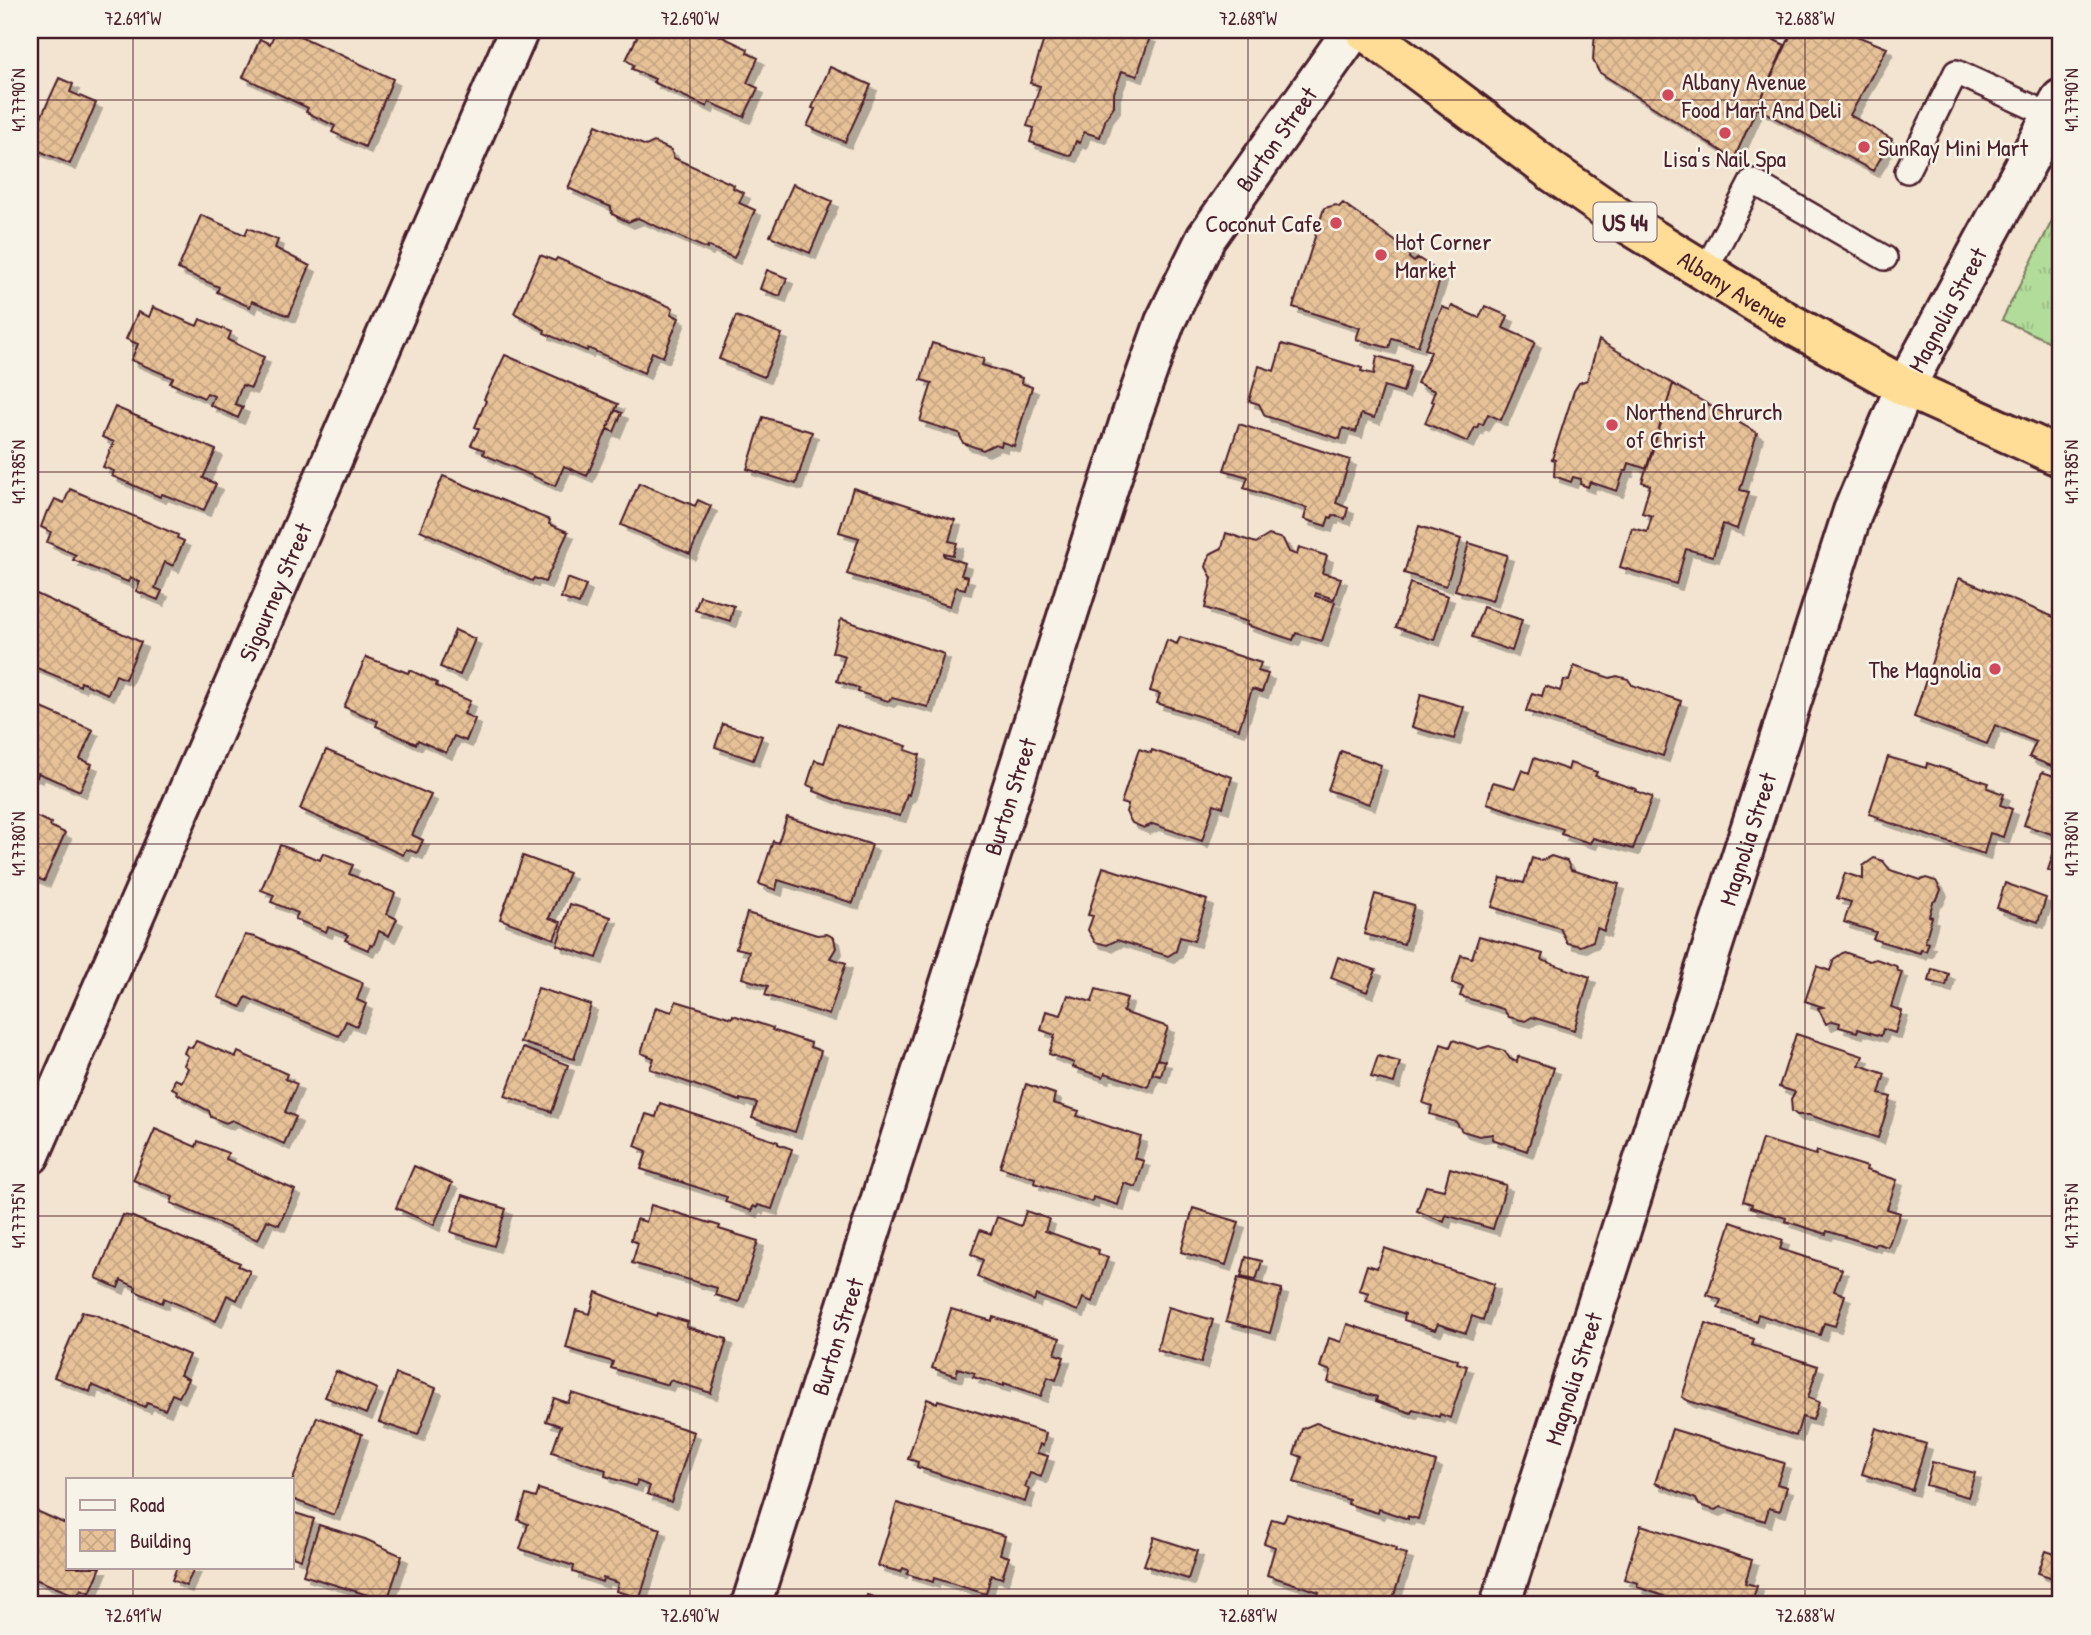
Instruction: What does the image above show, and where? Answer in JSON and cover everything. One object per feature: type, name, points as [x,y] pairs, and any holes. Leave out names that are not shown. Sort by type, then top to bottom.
[{"type":"highway","name":"Albany Avenue","points":[[1364,30],[1553,173],[1704,271],[1784,320],[1905,387],[2061,457]]},
{"type":"street","name":"Sigourney Street","points":[[30,1154],[519,30]]},
{"type":"street","name":"Burton Street","points":[[751,1605],[1130,417],[1156,346],[1206,237],[1353,30]]},
{"type":"street","name":"Magnolia Street","points":[[1500,1605],[1853,511],[1905,387],[2057,108]]},
{"type":"lane","points":[[1907,171],[1956,72],[2057,108]]},
{"type":"lane","points":[[1704,271],[1752,181],[1885,258]]},
{"type":"green space","points":[[2061,203],[2061,347],[2002,320]]},
{"type":"building","points":[[276,30],[287,30],[393,79],[365,147],[332,132],[335,126],[306,112],[308,108],[243,77],[260,39],[270,44]]},
{"type":"building","points":[[636,30],[708,30],[748,49],[747,53],[758,58],[747,83],[758,88],[744,117],[709,102],[707,107],[653,82],[655,79],[632,69],[634,65],[626,60],[637,37],[634,34]]},
{"type":"building","points":[[1047,30],[1127,30],[1150,37],[1137,76],[1122,71],[1114,93],[1114,106],[1106,118],[1100,137],[1084,132],[1080,143],[1076,141],[1071,156],[1030,142],[1034,128],[1027,126],[1040,86],[1030,83]]},
{"type":"building","points":[[1595,30],[1712,30],[1723,33],[1724,30],[1768,30],[1768,37],[1785,45],[1734,159],[1599,72],[1593,60]]},
{"type":"building","points":[[1793,30],[1842,30],[1887,48],[1850,115],[1892,139],[1873,171],[1757,108]]},
{"type":"building","points":[[830,67],[871,85],[845,142],[807,126]]},
{"type":"building","points":[[59,78],[73,84],[70,92],[96,103],[70,164],[30,147],[30,141]]},
{"type":"building","points":[[596,125],[646,146],[654,142],[671,150],[674,158],[734,185],[733,188],[744,193],[739,203],[755,210],[734,258],[638,218],[628,222],[612,214],[611,207],[568,188]]},
{"type":"building","points":[[793,184],[832,201],[810,253],[770,236]]},
{"type":"building","points":[[1343,203],[1410,252],[1409,258],[1414,262],[1418,258],[1442,274],[1418,346],[1392,338],[1389,348],[1356,339],[1360,328],[1293,307],[1324,208],[1336,205],[1339,207]]},
{"type":"building","points":[[201,215],[245,235],[248,228],[278,240],[275,248],[310,266],[289,316],[252,301],[250,307],[217,292],[219,287],[178,269]]},
{"type":"building","points":[[540,255],[555,261],[557,258],[673,308],[671,314],[679,318],[663,357],[652,352],[644,373],[588,348],[587,351],[544,333],[545,330],[514,313]]},
{"type":"building","points":[[767,270],[787,278],[780,296],[760,289]]},
{"type":"building","points":[[1452,306],[1479,318],[1485,306],[1508,316],[1503,328],[1535,342],[1501,420],[1488,414],[1483,425],[1479,423],[1477,428],[1475,427],[1468,442],[1425,423],[1434,402],[1431,401],[1435,391],[1417,383],[1431,352],[1425,349],[1442,307],[1450,310]]},
{"type":"building","points":[[153,307],[197,326],[200,319],[231,332],[228,340],[264,357],[251,388],[242,385],[235,404],[243,407],[238,418],[210,405],[214,396],[207,393],[204,398],[170,383],[173,378],[131,360],[138,344],[126,339],[138,312],[149,317]]},
{"type":"building","points":[[736,316],[782,334],[764,377],[719,359]]},
{"type":"building","name":"Northend Chrurch of Christ","points":[[1599,340],[1673,384],[1647,469],[1629,463],[1617,491],[1590,482],[1588,487],[1580,484],[1581,479],[1573,477],[1571,482],[1554,476],[1555,460],[1552,459],[1574,391],[1579,383],[1587,380]]},
{"type":"building","points":[[932,343],[984,359],[982,365],[1022,378],[1021,383],[1032,387],[1014,446],[1002,442],[1001,446],[995,444],[983,450],[963,443],[959,433],[920,421],[932,383],[921,380]]},
{"type":"building","points":[[1282,344],[1374,374],[1377,356],[1411,366],[1403,392],[1384,386],[1374,418],[1361,414],[1356,432],[1343,428],[1340,439],[1265,416],[1259,404],[1249,401],[1259,366],[1274,371]]},
{"type":"building","points":[[505,355],[618,404],[587,476],[564,466],[555,486],[483,454],[484,450],[471,445],[479,429],[475,427],[486,401],[484,399]]},
{"type":"building","points":[[1673,384],[1757,433],[1740,490],[1749,492],[1737,529],[1723,524],[1713,556],[1686,549],[1676,584],[1620,567],[1632,528],[1647,532],[1652,516],[1642,513],[1650,485],[1642,482]]},
{"type":"building","points":[[115,407],[216,450],[203,478],[216,484],[204,510],[162,494],[160,497],[112,476],[114,471],[103,467],[114,442],[102,437]]},
{"type":"building","points":[[615,410],[622,413],[614,432],[607,429]]},
{"type":"building","points":[[763,417],[812,432],[796,484],[747,469]]},
{"type":"building","points":[[1239,424],[1350,460],[1336,503],[1348,508],[1345,519],[1333,515],[1332,518],[1329,517],[1326,526],[1304,519],[1307,508],[1244,488],[1248,477],[1224,470]]},
{"type":"building","points":[[443,476],[550,520],[549,524],[568,532],[545,582],[534,578],[532,581],[420,530]]},
{"type":"building","points":[[639,483],[695,506],[698,500],[711,506],[690,554],[621,525]]},
{"type":"building","points":[[853,488],[955,520],[949,541],[957,543],[953,555],[944,553],[944,556],[965,563],[961,575],[968,577],[965,589],[956,587],[950,606],[847,574],[859,538],[839,532]]},
{"type":"building","points":[[70,489],[178,535],[177,538],[184,541],[173,566],[165,562],[155,588],[162,591],[158,600],[136,591],[140,582],[130,578],[128,582],[73,560],[76,555],[47,542],[51,532],[41,527],[47,511],[55,499],[64,503]]},
{"type":"building","points":[[1419,526],[1461,539],[1446,586],[1404,573]]},
{"type":"building","points":[[1226,533],[1256,543],[1269,535],[1283,539],[1289,552],[1297,555],[1299,547],[1327,556],[1322,573],[1341,578],[1334,599],[1316,593],[1315,596],[1335,602],[1322,641],[1296,633],[1293,640],[1205,608],[1212,578],[1206,567],[1210,554],[1222,548]]},
{"type":"building","points":[[1469,543],[1507,555],[1492,601],[1455,590]]},
{"type":"building","points":[[567,578],[586,585],[579,604],[561,598]]},
{"type":"building","name":"The Magnolia","points":[[1959,578],[2061,620],[2061,770],[2029,757],[2036,742],[1995,725],[1987,744],[1914,717]]},
{"type":"building","points":[[1410,583],[1448,596],[1434,640],[1396,627]]},
{"type":"building","points":[[30,591],[141,642],[125,679],[116,675],[108,694],[81,682],[80,686],[32,666],[34,661],[30,659]]},
{"type":"building","points":[[700,596],[734,606],[730,621],[695,610]]},
{"type":"building","points":[[1483,607],[1522,620],[1512,651],[1472,637]]},
{"type":"building","points":[[841,619],[944,654],[928,707],[892,698],[888,701],[858,692],[859,688],[837,681],[845,656],[832,652]]},
{"type":"building","points":[[455,630],[475,639],[460,675],[440,667]]},
{"type":"building","points":[[1180,637],[1261,663],[1258,671],[1268,674],[1262,692],[1252,689],[1239,729],[1157,703],[1160,694],[1150,691],[1167,640],[1177,644]]},
{"type":"building","points":[[366,657],[408,673],[410,670],[437,683],[436,686],[470,701],[464,714],[475,719],[466,741],[454,736],[446,753],[418,740],[416,744],[376,726],[378,721],[344,707]]},
{"type":"building","points":[[1574,666],[1610,678],[1617,676],[1628,679],[1632,685],[1681,701],[1663,756],[1526,711],[1532,693],[1542,696],[1545,686],[1560,691],[1564,680],[1569,681]]},
{"type":"building","points":[[1421,694],[1464,707],[1454,739],[1412,727]]},
{"type":"building","points":[[30,703],[93,730],[80,759],[92,764],[80,791],[38,773],[37,777],[30,774]]},
{"type":"building","points":[[723,724],[762,736],[753,760],[715,747]]},
{"type":"building","points":[[837,724],[907,746],[905,750],[920,755],[900,816],[839,801],[814,791],[815,788],[807,785],[815,760],[824,763]]},
{"type":"building","points":[[1139,749],[1151,753],[1152,750],[1232,777],[1223,807],[1214,804],[1202,841],[1153,824],[1144,828],[1132,823],[1126,812],[1128,805],[1121,803]]},
{"type":"building","points":[[326,750],[431,795],[412,835],[423,840],[417,853],[406,849],[403,855],[300,809]]},
{"type":"building","points":[[1341,751],[1381,765],[1369,804],[1328,790]]},
{"type":"building","points":[[1888,757],[1926,768],[1927,763],[1989,783],[1987,788],[2004,794],[2000,805],[2012,809],[2003,837],[1990,833],[1984,854],[1869,814]]},
{"type":"building","points":[[1534,758],[1568,770],[1570,763],[1597,772],[1595,776],[1652,797],[1633,849],[1593,838],[1590,843],[1561,834],[1563,829],[1487,803],[1493,782],[1515,788],[1522,770],[1529,773]]},
{"type":"building","points":[[2042,772],[2061,778],[2061,837],[2024,825]]},
{"type":"building","points":[[30,814],[51,823],[50,826],[65,833],[44,881],[30,875]]},
{"type":"building","points":[[787,817],[872,845],[853,903],[778,880],[776,890],[759,884],[773,841],[778,843]]},
{"type":"building","points":[[280,845],[320,860],[323,853],[353,865],[349,874],[395,893],[387,914],[397,919],[389,936],[379,931],[373,946],[370,945],[368,950],[345,940],[348,935],[328,927],[326,932],[295,919],[298,913],[271,902],[274,895],[261,890]]},
{"type":"building","points":[[2056,846],[2061,848],[2061,875],[2048,870]]},
{"type":"building","points":[[523,856],[569,873],[549,918],[561,922],[554,939],[500,919]]},
{"type":"building","points":[[1551,856],[1567,861],[1571,870],[1619,884],[1604,931],[1597,928],[1593,941],[1581,946],[1567,943],[1560,928],[1492,907],[1501,878],[1524,883],[1532,858],[1541,861]]},
{"type":"building","points":[[1874,858],[1883,861],[1890,870],[1921,880],[1926,878],[1936,881],[1941,890],[1933,902],[1929,916],[1932,917],[1925,942],[1929,943],[1926,951],[1921,950],[1920,953],[1873,939],[1876,932],[1844,922],[1851,902],[1837,898],[1845,873],[1863,879],[1863,866]]},
{"type":"building","points":[[1103,867],[1207,900],[1194,941],[1180,937],[1176,951],[1168,956],[1117,940],[1107,945],[1095,942],[1088,930],[1093,916],[1088,915]]},
{"type":"building","points":[[2005,883],[2046,898],[2038,922],[1997,908]]},
{"type":"building","points":[[1375,894],[1414,905],[1404,944],[1364,934]]},
{"type":"building","points":[[570,904],[611,917],[597,958],[557,945]]},
{"type":"building","points":[[747,913],[834,938],[836,948],[830,958],[846,963],[829,1015],[765,995],[768,986],[742,978],[749,951],[736,948]]},
{"type":"building","points":[[245,935],[363,983],[357,1000],[366,1004],[357,1026],[346,1021],[339,1036],[246,997],[241,1007],[218,997]]},
{"type":"building","points":[[1479,936],[1543,954],[1541,960],[1590,977],[1574,1030],[1532,1017],[1525,1021],[1509,1017],[1503,1009],[1460,996],[1463,987],[1452,983],[1461,955],[1472,958]]},
{"type":"building","points":[[1844,952],[1869,961],[1876,959],[1896,966],[1898,971],[1902,972],[1891,1007],[1902,1011],[1895,1033],[1883,1029],[1881,1036],[1839,1027],[1840,1023],[1833,1021],[1826,1024],[1818,1008],[1823,1007],[1805,1001],[1817,966],[1830,971],[1834,959]]},
{"type":"building","points":[[1338,957],[1376,970],[1367,992],[1331,978]]},
{"type":"building","points":[[1932,969],[1949,974],[1946,986],[1929,981]]},
{"type":"building","points":[[538,988],[591,1005],[574,1059],[520,1042]]},
{"type":"building","points":[[1096,989],[1127,998],[1123,1012],[1168,1027],[1148,1087],[1105,1073],[1103,1077],[1073,1067],[1074,1063],[1049,1054],[1055,1035],[1041,1030],[1046,1011],[1061,1015],[1068,995],[1092,1002]]},
{"type":"building","points":[[676,1001],[773,1028],[772,1030],[811,1043],[810,1047],[821,1051],[795,1132],[752,1118],[757,1103],[740,1101],[650,1069],[654,1058],[641,1053],[656,1007],[672,1012]]},
{"type":"building","points":[[1796,1034],[1863,1056],[1859,1065],[1885,1074],[1879,1094],[1891,1097],[1878,1138],[1809,1115],[1797,1115],[1792,1111],[1791,1099],[1795,1092],[1779,1087]]},
{"type":"building","points":[[1453,1040],[1479,1049],[1489,1046],[1505,1051],[1510,1059],[1517,1062],[1518,1056],[1554,1068],[1527,1151],[1492,1139],[1493,1134],[1479,1136],[1462,1131],[1456,1122],[1430,1114],[1432,1106],[1423,1103],[1441,1044],[1450,1047]]},
{"type":"building","points":[[196,1041],[236,1057],[238,1052],[287,1074],[285,1079],[297,1084],[285,1112],[296,1117],[284,1144],[232,1120],[226,1123],[211,1117],[209,1111],[177,1094],[178,1091],[172,1088],[175,1079],[182,1082],[188,1068],[184,1065],[188,1056],[184,1053],[187,1046],[192,1048]]},
{"type":"building","points":[[523,1048],[568,1065],[552,1112],[505,1096]]},
{"type":"building","points":[[1378,1056],[1400,1062],[1394,1083],[1371,1077]]},
{"type":"building","points":[[1157,1059],[1165,1061],[1161,1076],[1152,1074]]},
{"type":"building","points":[[1026,1084],[1055,1094],[1053,1103],[1079,1111],[1077,1116],[1141,1137],[1134,1158],[1144,1161],[1136,1187],[1124,1183],[1118,1205],[1093,1197],[1092,1202],[1034,1183],[1035,1178],[1000,1167]]},
{"type":"building","points":[[660,1103],[792,1149],[772,1209],[758,1205],[757,1208],[753,1206],[752,1211],[725,1202],[727,1197],[641,1169],[647,1151],[635,1146],[646,1114],[656,1117]]},
{"type":"building","points":[[155,1129],[196,1147],[198,1141],[228,1153],[226,1159],[295,1190],[279,1225],[267,1220],[258,1240],[171,1203],[173,1197],[133,1180]]},
{"type":"building","points":[[1762,1139],[1816,1155],[1817,1151],[1897,1180],[1887,1209],[1900,1213],[1888,1247],[1876,1243],[1875,1246],[1827,1231],[1826,1234],[1785,1221],[1786,1218],[1751,1207],[1752,1204],[1743,1201]]},
{"type":"building","points":[[414,1166],[452,1183],[434,1225],[396,1208]]},
{"type":"building","points":[[1450,1168],[1506,1185],[1493,1229],[1446,1215],[1444,1222],[1417,1211],[1426,1186],[1444,1190]]},
{"type":"building","points":[[463,1195],[506,1209],[494,1246],[451,1232]]},
{"type":"building","points":[[651,1205],[758,1241],[739,1302],[715,1295],[717,1288],[632,1263],[638,1243],[631,1240],[637,1219],[646,1222]]},
{"type":"building","points":[[1193,1208],[1239,1222],[1226,1265],[1181,1252]]},
{"type":"building","points":[[1026,1211],[1049,1219],[1045,1231],[1099,1250],[1098,1254],[1108,1257],[1092,1302],[1083,1298],[1078,1311],[1036,1295],[1034,1301],[977,1277],[983,1260],[971,1254],[980,1230],[991,1234],[997,1217],[1021,1226]]},
{"type":"building","points":[[123,1215],[240,1263],[238,1266],[250,1271],[237,1300],[227,1295],[216,1321],[164,1298],[162,1303],[135,1291],[136,1287],[121,1280],[118,1288],[96,1278]]},
{"type":"building","points":[[1731,1222],[1783,1240],[1780,1249],[1842,1269],[1834,1291],[1845,1295],[1835,1326],[1824,1323],[1820,1335],[1758,1314],[1756,1321],[1718,1308],[1721,1300],[1707,1295]]},
{"type":"building","points":[[1384,1248],[1494,1284],[1483,1320],[1472,1316],[1466,1333],[1438,1324],[1435,1330],[1404,1320],[1405,1314],[1366,1301],[1369,1293],[1359,1290],[1367,1265],[1377,1268]]},
{"type":"building","points":[[1246,1257],[1262,1261],[1256,1280],[1241,1277]]},
{"type":"building","points":[[1238,1278],[1282,1289],[1270,1333],[1226,1321]]},
{"type":"building","points":[[596,1292],[657,1316],[658,1313],[688,1322],[686,1327],[727,1339],[711,1393],[670,1380],[668,1385],[611,1368],[613,1362],[566,1348],[576,1310],[590,1314]]},
{"type":"building","points":[[1168,1307],[1213,1320],[1201,1363],[1157,1350]]},
{"type":"building","points":[[951,1309],[992,1321],[993,1317],[1060,1338],[1055,1354],[1064,1357],[1056,1380],[1048,1377],[1041,1396],[1004,1383],[1004,1386],[973,1377],[975,1373],[958,1368],[956,1376],[932,1368]]},
{"type":"building","points":[[82,1312],[96,1315],[189,1355],[180,1375],[188,1379],[179,1397],[172,1394],[165,1410],[147,1403],[145,1407],[92,1385],[90,1392],[54,1377]]},
{"type":"building","points":[[1706,1323],[1754,1339],[1752,1345],[1818,1366],[1808,1398],[1819,1402],[1813,1420],[1802,1417],[1796,1436],[1682,1397]]},
{"type":"building","points":[[1347,1324],[1458,1360],[1457,1363],[1467,1366],[1450,1418],[1413,1409],[1411,1413],[1376,1401],[1377,1397],[1328,1382],[1331,1371],[1320,1367],[1329,1338],[1341,1342]]},
{"type":"building","points":[[336,1371],[377,1389],[366,1414],[325,1397]]},
{"type":"building","points":[[396,1374],[436,1388],[418,1435],[379,1422]]},
{"type":"building","points":[[572,1393],[694,1432],[671,1502],[647,1494],[650,1486],[637,1481],[636,1486],[605,1476],[606,1470],[552,1452],[561,1426],[546,1421],[554,1398],[568,1403]]},
{"type":"building","points":[[927,1399],[1046,1433],[1043,1446],[1040,1444],[1037,1453],[1048,1456],[1041,1477],[1030,1473],[1025,1487],[1029,1489],[1025,1502],[917,1467],[918,1462],[908,1459]]},
{"type":"building","points":[[317,1417],[362,1434],[334,1515],[294,1500],[294,1478]]},
{"type":"building","points":[[1316,1423],[1436,1462],[1418,1519],[1408,1516],[1408,1519],[1379,1509],[1378,1513],[1348,1504],[1349,1500],[1294,1482],[1302,1457],[1294,1454],[1302,1429]]},
{"type":"building","points":[[1876,1428],[1926,1444],[1912,1490],[1862,1474]]},
{"type":"building","points":[[1672,1429],[1784,1463],[1777,1484],[1787,1487],[1780,1511],[1769,1508],[1765,1521],[1721,1507],[1715,1510],[1699,1505],[1696,1499],[1655,1483]]},
{"type":"building","points":[[1932,1462],[1975,1473],[1968,1497],[1926,1485]]},
{"type":"building","points":[[539,1489],[661,1529],[640,1598],[616,1591],[618,1583],[603,1578],[602,1582],[573,1572],[574,1566],[520,1549],[528,1524],[518,1520],[526,1495],[536,1498]]},
{"type":"building","points":[[897,1503],[1005,1536],[1000,1554],[1009,1557],[1002,1578],[991,1575],[986,1594],[934,1578],[933,1582],[907,1574],[908,1570],[903,1568],[901,1572],[878,1566]]},
{"type":"building","points":[[30,1508],[66,1524],[66,1568],[101,1568],[90,1593],[81,1589],[77,1596],[30,1577]]},
{"type":"building","points":[[294,1513],[314,1519],[301,1559],[294,1557]]},
{"type":"building","points":[[1287,1514],[1396,1548],[1395,1551],[1407,1554],[1391,1605],[1361,1605],[1349,1601],[1348,1604],[1267,1575],[1275,1547],[1264,1543],[1272,1519],[1283,1522]]},
{"type":"building","points":[[319,1525],[365,1539],[402,1556],[387,1601],[303,1575]]},
{"type":"building","points":[[1641,1525],[1752,1560],[1745,1583],[1757,1586],[1751,1605],[1675,1605],[1668,1603],[1664,1596],[1637,1587],[1638,1583],[1624,1579]]},
{"type":"building","points":[[1154,1537],[1197,1551],[1188,1579],[1144,1565]]},
{"type":"building","points":[[2046,1551],[2061,1556],[2061,1584],[2055,1582],[2056,1579],[2038,1573]]},
{"type":"building","points":[[177,1568],[195,1568],[186,1586],[172,1580]]},
{"type":"building","points":[[867,1595],[900,1605],[864,1605]]},
{"type":"place","name":"Albany Avenue Food Mart And Deli","points":[[1668,95]]},
{"type":"place","name":"Lisa's Nail Spa","points":[[1725,133]]},
{"type":"place","name":"SunRay Mini Mart","points":[[1864,147]]},
{"type":"place","name":"Coconut Cafe","points":[[1336,223]]},
{"type":"place","name":"Hot Corner Market","points":[[1381,255]]},
{"type":"place","name":"Northend Chrurch of Christ","points":[[1612,425]]},
{"type":"place","name":"The Magnolia","points":[[1995,669]]}]
